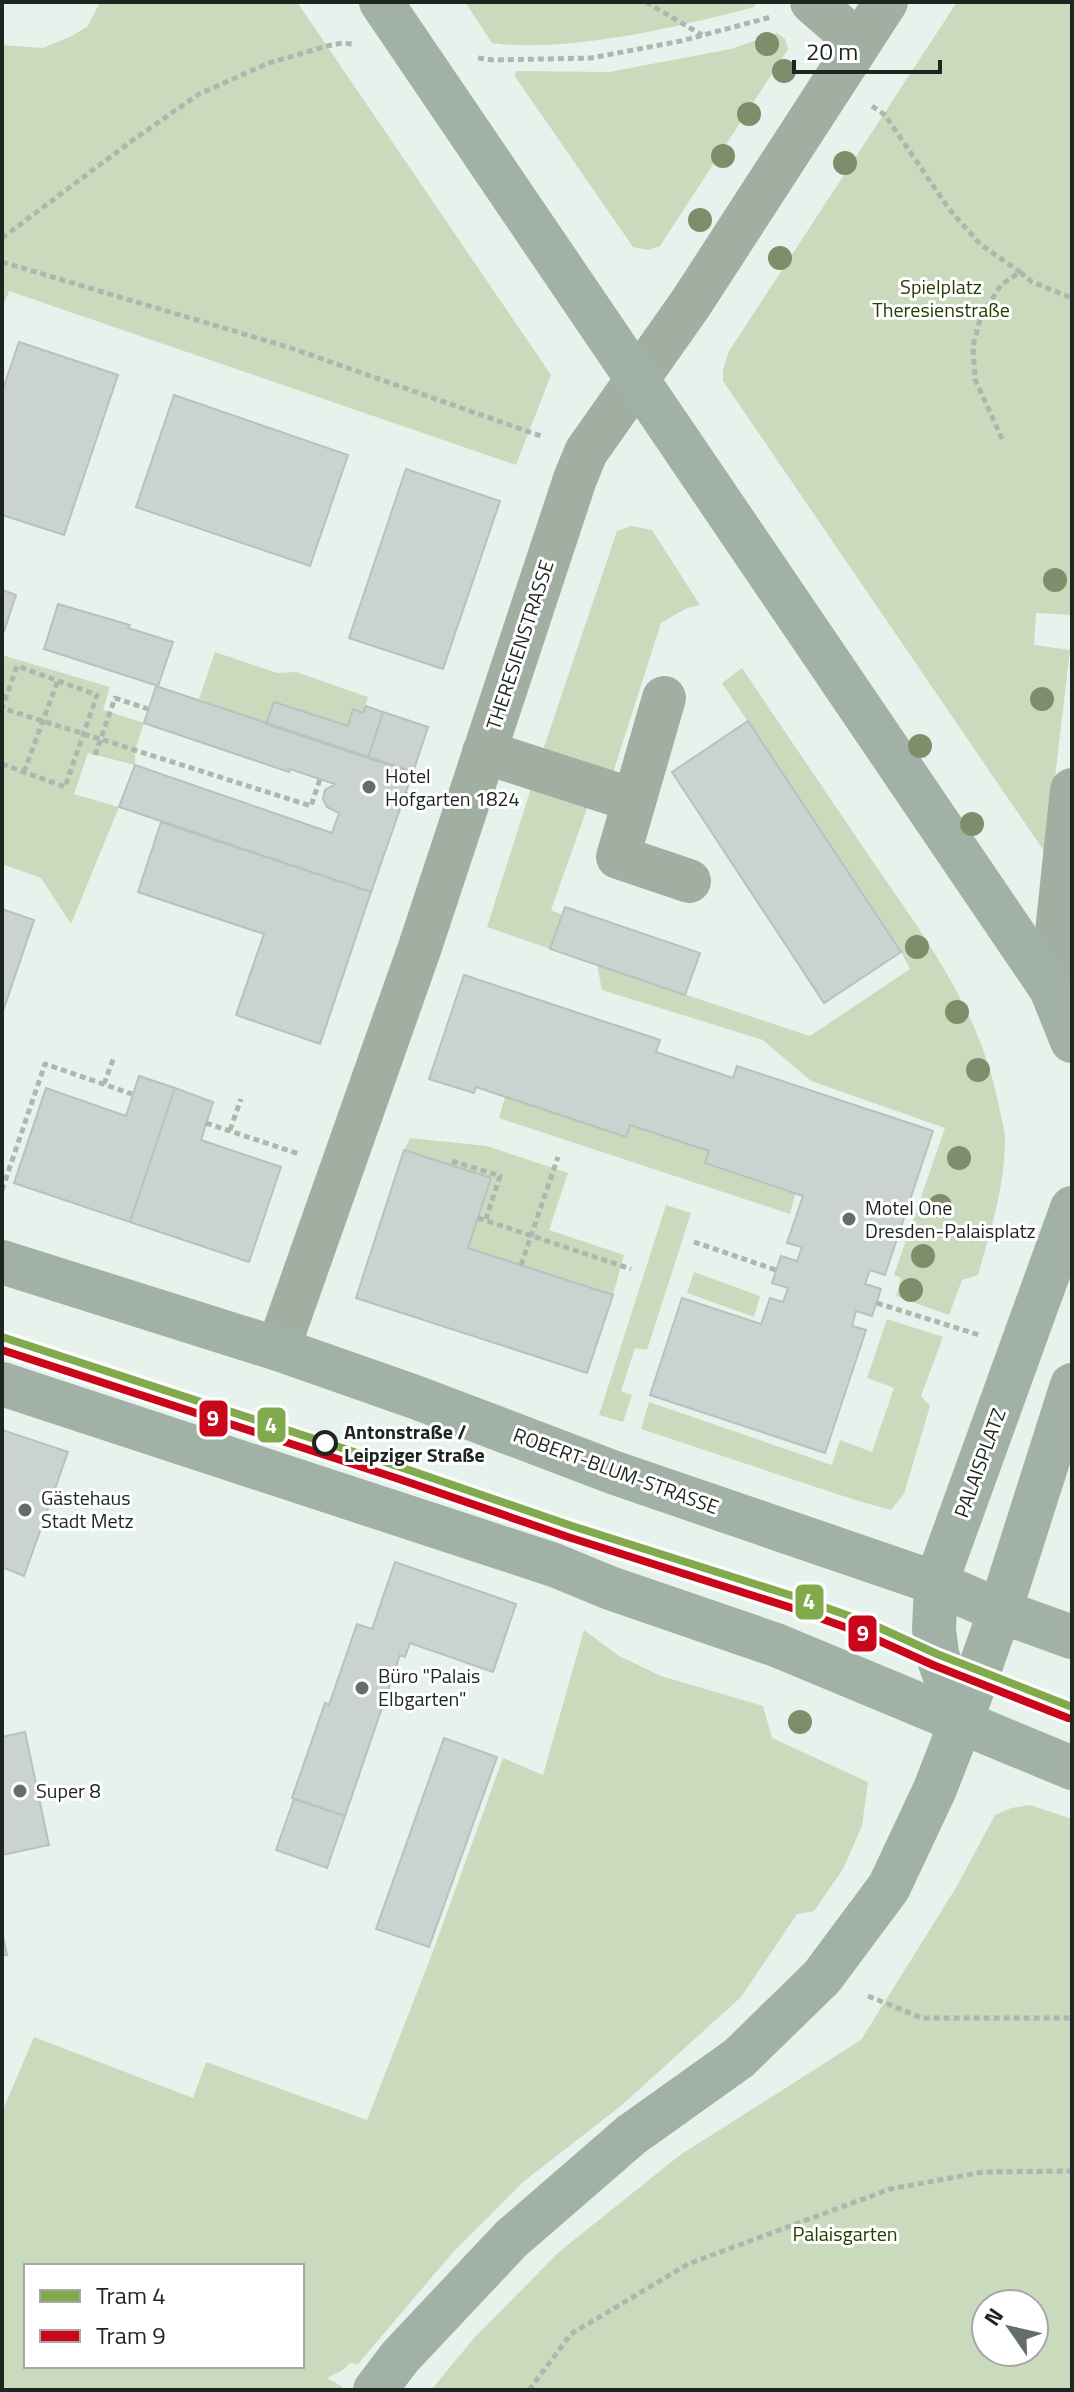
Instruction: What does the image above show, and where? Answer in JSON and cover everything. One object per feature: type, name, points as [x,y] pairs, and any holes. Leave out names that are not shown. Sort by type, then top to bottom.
[{"type":"main road","points":[[381,2],[1051,989],[1072,1041]]},
{"type":"main road","name":"PALAISPLATZ","points":[[961,1722],[937,1654],[934,1629],[936,1583],[1072,1208]]},
{"type":"main road","name":"ROBERT-BLUM-STRASSE","points":[[2,1262],[278,1349],[429,1402],[615,1473],[936,1583],[1000,1611]]},
{"type":"main road","points":[[2,1384],[554,1565],[610,1588],[776,1645],[1072,1768]]},
{"type":"main road","points":[[375,2390],[400,2357],[511,2239],[631,2135],[739,2058],[822,1977],[889,1887],[935,1789],[961,1722],[1072,1385]]},
{"type":"main road","points":[[1000,1611],[1072,1637]]},
{"type":"street","name":"THERESIENSTRASSE","points":[[278,1349],[420,947],[586,452],[691,303],[886,2]]},
{"type":"street","points":[[813,3],[859,43]]},
{"type":"street","points":[[664,698],[618,857],[689,881]]},
{"type":"street","points":[[484,752],[633,800]]},
{"type":"street","points":[[1051,989],[1072,790]]},
{"type":"path","points":[[646,2],[703,36]]},
{"type":"path","points":[[2,238],[199,94],[269,63],[342,43],[493,60],[591,58],[703,36],[813,3]]},
{"type":"path","points":[[836,79],[885,115],[949,209],[980,244],[1032,282],[1072,298]]},
{"type":"path","points":[[2,262],[291,348],[586,452]]},
{"type":"path","points":[[1002,439],[975,379],[973,346],[981,316],[1001,285],[1020,272]]},
{"type":"path","points":[[2,764],[65,787],[83,734],[97,695],[17,666],[2,708],[44,721],[83,734],[311,806],[320,779]]},
{"type":"path","points":[[24,772],[58,680]]},
{"type":"path","points":[[95,755],[115,698],[148,709]]},
{"type":"path","points":[[104,1084],[114,1057]]},
{"type":"path","points":[[2,1190],[45,1064],[132,1094]]},
{"type":"path","points":[[230,1130],[241,1099]]},
{"type":"path","points":[[206,1123],[342,1169]]},
{"type":"path","points":[[521,1265],[558,1157]]},
{"type":"path","points":[[452,1161],[500,1176],[486,1219]]},
{"type":"path","points":[[478,1218],[631,1269]]},
{"type":"path","points":[[694,1242],[776,1270]]},
{"type":"path","points":[[877,1303],[1022,1348]]},
{"type":"path","points":[[822,1977],[922,2018],[1072,2018]]},
{"type":"path","points":[[529,2390],[571,2334],[688,2264],[890,2189],[983,2172],[1072,2171]]},
{"type":"green space","points":[[100,2],[297,2],[551,375],[516,465],[9,291],[2,309],[2,45],[43,48],[72,36],[88,26]]},
{"type":"green space","points":[[465,2],[757,2],[754,7],[658,30],[589,41],[522,45],[492,43]]},
{"type":"green space","name":"Spielplatz Theresienstraße","points":[[957,2],[1072,2],[1072,615],[1036,613],[1034,645],[1070,650],[1046,854],[723,381],[729,351]]},
{"type":"green space","points":[[777,33],[785,39],[788,49],[660,246],[648,250],[633,247],[514,75],[517,71],[609,72],[731,49]]},
{"type":"green space","points":[[631,526],[652,530],[700,605],[687,608],[661,623],[610,782],[540,759],[617,531]]},
{"type":"green space","points":[[215,652],[277,673],[296,672],[368,697],[363,713],[353,710],[348,726],[274,702],[266,724],[199,699]]},
{"type":"green space","points":[[2,655],[110,687],[103,710],[144,723],[135,750],[135,765],[88,753],[74,794],[119,807],[71,924],[41,878],[2,864]]},
{"type":"green space","points":[[742,668],[926,939],[962,1001],[989,1067],[1005,1138],[1000,1190],[978,1275],[962,1280],[949,1315],[896,1296],[901,1278],[894,1275],[945,1128],[811,1081],[763,1040],[602,990],[597,965],[810,1036],[910,969],[722,683]]},
{"type":"green space","points":[[533,782],[590,800],[551,910],[563,915],[550,949],[487,927]]},
{"type":"green space","points":[[505,1097],[626,1137],[630,1125],[709,1151],[705,1164],[795,1194],[790,1214],[499,1118]]},
{"type":"green space","points":[[410,1138],[487,1146],[568,1173],[549,1230],[624,1255],[613,1295],[468,1248],[491,1178],[404,1150]]},
{"type":"green space","points":[[666,1205],[691,1213],[647,1350],[635,1348],[621,1391],[632,1395],[623,1422],[599,1415]]},
{"type":"green space","points":[[694,1272],[760,1296],[754,1317],[687,1293]]},
{"type":"green space","points":[[887,1319],[943,1337],[921,1396],[930,1406],[904,1494],[891,1510],[641,1429],[649,1402],[832,1465],[840,1440],[872,1452],[894,1388],[867,1378]]},
{"type":"green space","points":[[584,1630],[619,1656],[661,1676],[763,1706],[772,1738],[868,1782],[862,1826],[843,1869],[814,1911],[797,1914],[741,1997],[622,2105],[523,2182],[454,2251],[358,2364],[350,2363],[327,2378],[343,2387],[341,2390],[2,2390],[2,2112],[34,2037],[193,2098],[206,2062],[367,2120],[432,1954],[503,1758],[543,1775]]},
{"type":"green space","name":"Palaisgarten","points":[[1030,1805],[1072,1819],[1072,2390],[431,2390],[475,2337],[559,2252],[680,2155],[861,2040],[957,1886],[995,1815]]},
{"type":"building","points":[[19,342],[118,375],[64,535],[2,515],[2,392]]},
{"type":"building","points":[[174,395],[348,455],[310,566],[136,507]]},
{"type":"building","points":[[406,469],[500,501],[443,669],[349,638]]},
{"type":"building","points":[[2,590],[16,595],[2,637]]},
{"type":"building","points":[[58,604],[130,625],[128,628],[173,642],[158,686],[44,649]]},
{"type":"building","name":"Hotel Hofgarten 1824","points":[[156,686],[413,772],[371,892],[119,807],[135,765],[332,833],[339,813],[327,807],[323,799],[325,790],[335,784],[290,769],[289,772],[144,723]]},
{"type":"building","points":[[274,702],[348,726],[353,709],[363,713],[366,706],[383,712],[368,758],[266,724]]},
{"type":"building","points":[[383,712],[428,727],[413,772],[368,758]]},
{"type":"building","points":[[748,721],[901,952],[824,1003],[672,772]]},
{"type":"building","points":[[161,822],[371,892],[320,1044],[236,1015],[264,934],[138,892]]},
{"type":"building","points":[[565,907],[700,953],[685,995],[550,949]]},
{"type":"building","points":[[2,909],[34,920],[2,1014]]},
{"type":"building","name":"Motel One Dresden-Palaisplatz","points":[[464,975],[660,1040],[656,1052],[733,1078],[737,1066],[933,1131],[885,1275],[870,1270],[865,1284],[881,1289],[872,1316],[856,1311],[852,1326],[866,1330],[825,1453],[650,1395],[682,1298],[761,1324],[770,1298],[783,1302],[788,1288],[772,1283],[781,1256],[797,1261],[802,1247],[787,1243],[803,1196],[705,1163],[709,1151],[630,1125],[626,1137],[476,1087],[474,1093],[429,1079]]},
{"type":"building","points":[[139,1076],[175,1088],[130,1222],[14,1183],[46,1088],[126,1116]]},
{"type":"building","points":[[175,1088],[213,1102],[201,1140],[281,1167],[249,1262],[130,1222]]},
{"type":"building","points":[[404,1150],[491,1178],[468,1248],[613,1295],[587,1373],[356,1298]]},
{"type":"building","name":"Gästehaus Stadt Metz","points":[[2,1430],[68,1452],[24,1576],[2,1567]]},
{"type":"building","name":"Büro \"Palais Elbgarten\"","points":[[395,1562],[516,1604],[493,1672],[410,1643],[405,1657],[400,1655],[345,1816],[292,1798],[357,1624],[372,1629]]},
{"type":"building","name":"Super 8","points":[[25,1732],[49,1845],[2,1855],[2,1737]]},
{"type":"building","points":[[444,1738],[497,1757],[429,1947],[376,1929]]},
{"type":"building","points":[[294,1799],[345,1816],[327,1868],[276,1850]]},
{"type":"building","points":[[2,1931],[7,1955],[2,1956]]},
{"type":"tram line","name":"4","points":[[2,1337],[796,1597],[869,1623],[937,1654],[1072,1707]]},
{"type":"tram line","name":"9","points":[[2,1350],[792,1608],[864,1634],[1068,1718]]},
{"type":"place","name":"Hotel Hofgarten 1824","points":[[369,787]]},
{"type":"place","name":"Motel One Dresden-Palaisplatz","points":[[849,1219]]},
{"type":"place","name":"Antonstraße / Leipziger Straße","points":[[325,1443]]},
{"type":"place","name":"Gästehaus Stadt Metz","points":[[25,1510]]},
{"type":"place","name":"Büro \"Palais Elbgarten\"","points":[[362,1688]]},
{"type":"place","name":"Super 8","points":[[20,1791]]}]
